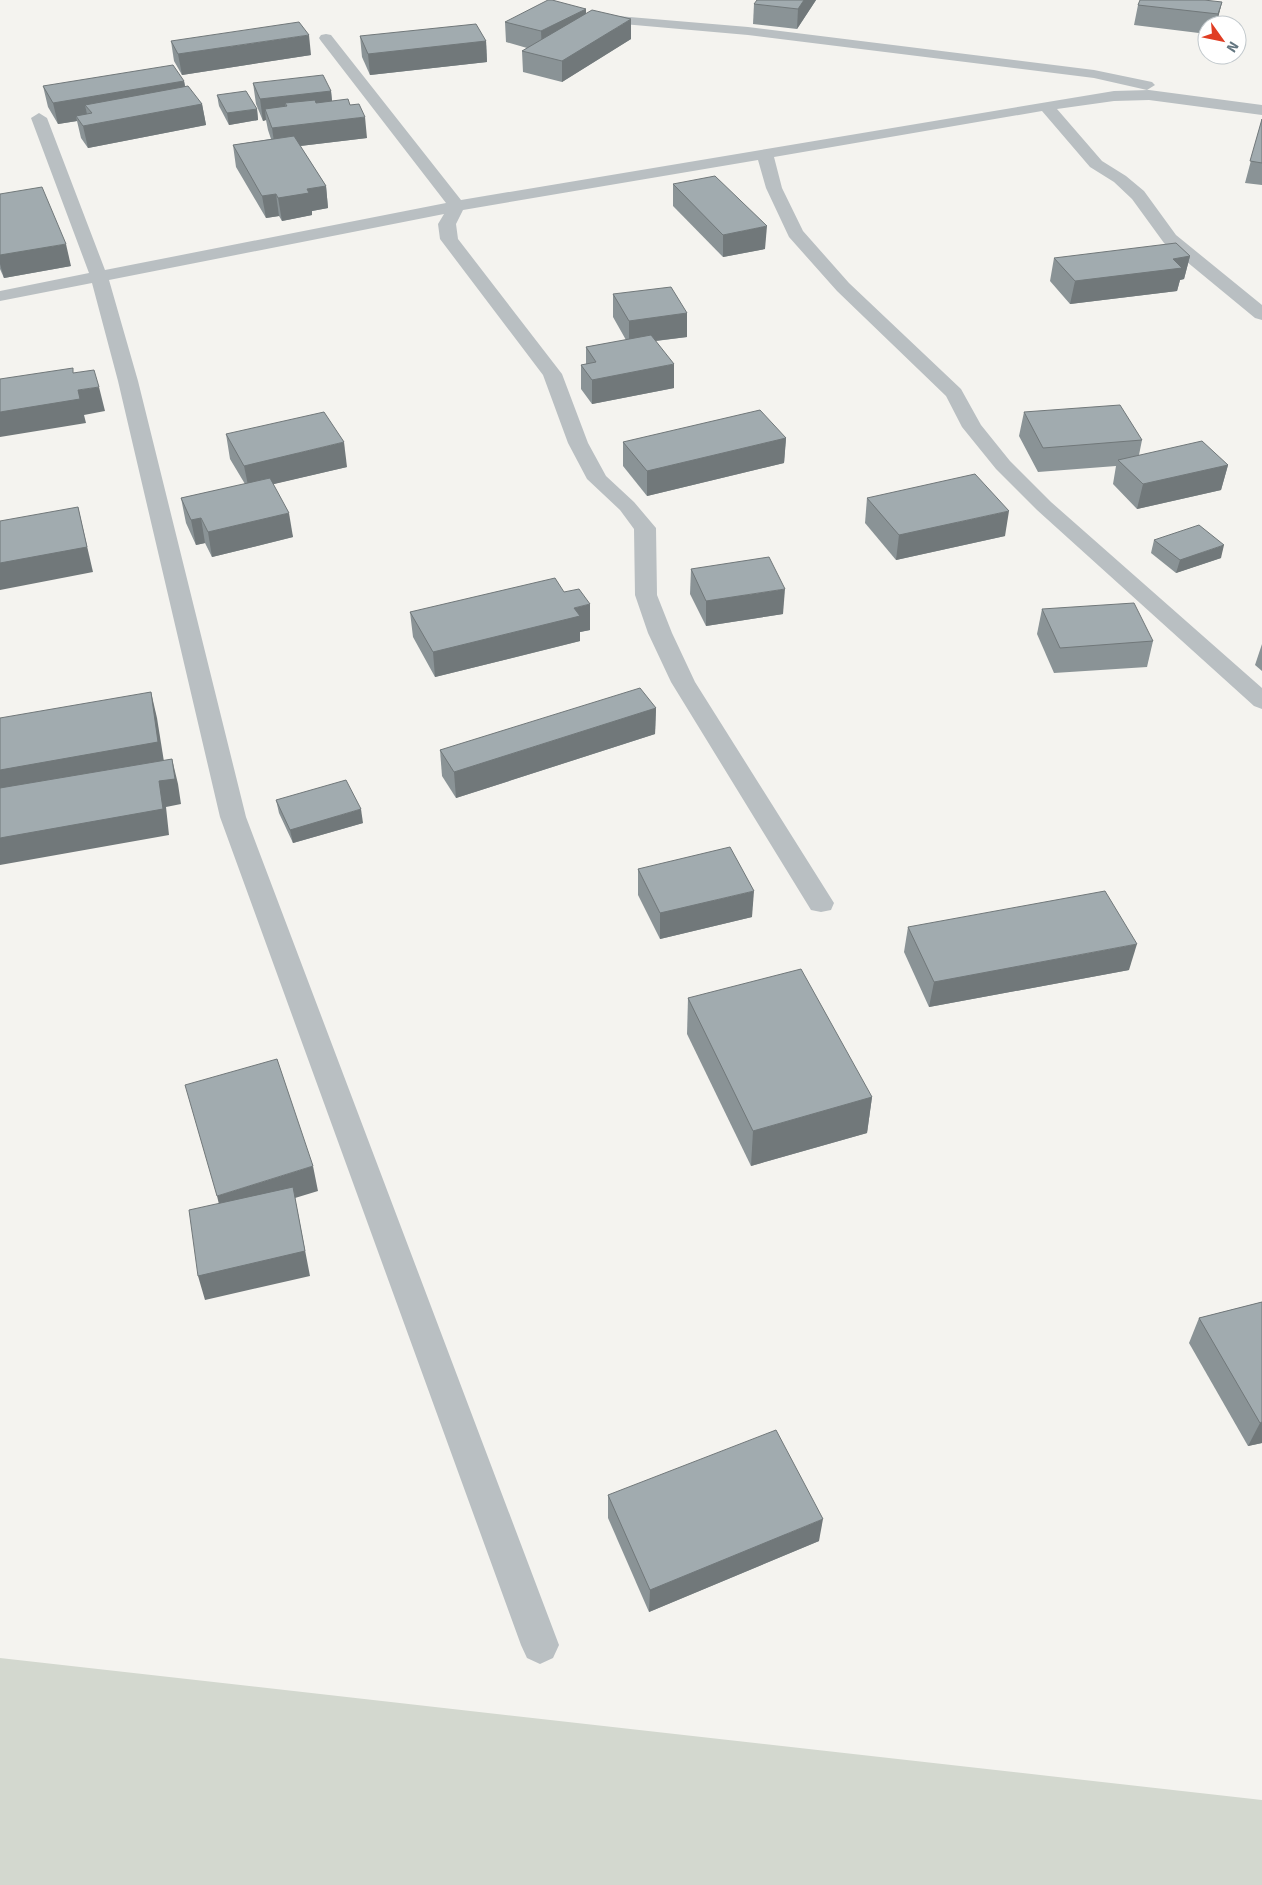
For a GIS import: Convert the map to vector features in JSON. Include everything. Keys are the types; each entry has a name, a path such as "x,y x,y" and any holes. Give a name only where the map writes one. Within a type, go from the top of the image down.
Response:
{"street":[{"path":"583,16 748,31 1094,74 1244,107"},
{"path":"326,38 457,206"},
{"path":"0,296 457,206 1046,106 1114,96 1148,95 1262,110"},
{"path":"1046,106 1096,164 1120,179 1138,195 1170,239 1262,314"},
{"path":"39,118 99,277 128,382 233,817 540,1645"},
{"path":"765,154 774,188 795,233 843,287 954,393 972,427 1003,465 1051,512 1262,700"},
{"path":"457,206 447,224 449,239 552,374 578,443 597,479 627,506 645,528 648,552 646,595 660,633 683,682 821,903"}],"shaded area":[{"path":"0,1658 1262,1800 1262,1885 0,1885"}],"building":[{"path":"548,0 586,9 541,31 505,22"},
{"path":"757,0 804,0 798,9 754,4"},
{"path":"1140,0 1204,0 1222,2 1218,14 1138,5"},
{"path":"592,10 631,19 562,61 522,51"},
{"path":"299,22 309,35 178,54 171,41"},
{"path":"476,24 486,41 368,54 360,36"},
{"path":"173,65 184,81 53,103 43,86"},
{"path":"323,75 331,91 260,99 253,83"},
{"path":"188,86 202,104 83,126 76,116 92,113 85,105"},
{"path":"246,91 257,109 227,113 217,95"},
{"path":"348,99 350,105 359,104 365,117 272,128 265,109 287,106 285,103 315,100 316,103"},
{"path":"1262,119 1262,163 1250,161"},
{"path":"294,136 326,186 307,189 309,193 278,198 276,194 262,196 233,145"},
{"path":"715,176 767,226 723,235 673,184"},
{"path":"42,187 66,244 0,255 0,194"},
{"path":"1176,243 1190,256 1173,259 1182,268 1075,281 1054,258"},
{"path":"671,287 687,313 629,321 613,294"},
{"path":"651,335 674,364 592,380 581,365 596,362 586,347"},
{"path":"73,368 73,373 94,370 99,387 78,390 80,399 0,412 0,379"},
{"path":"1120,405 1142,440 1043,448 1024,412"},
{"path":"760,410 786,438 647,471 623,442"},
{"path":"324,412 344,442 244,466 226,434"},
{"path":"1202,441 1228,465 1143,484 1118,460"},
{"path":"975,474 1009,511 899,535 867,498"},
{"path":"270,478 289,513 208,532 201,518 191,520 181,498"},
{"path":"78,507 87,547 0,563 0,521"},
{"path":"1199,525 1224,545 1180,560 1154,540"},
{"path":"769,557 785,589 706,601 691,569"},
{"path":"555,578 564,592 579,589 590,604 574,608 580,616 433,652 410,612"},
{"path":"1134,603 1153,641 1060,648 1042,609"},
{"path":"640,688 656,708 454,772 440,750"},
{"path":"151,692 158,742 0,770 0,718"},
{"path":"172,759 175,779 159,781 163,809 0,838 0,788"},
{"path":"346,780 361,809 290,830 276,800"},
{"path":"730,847 754,891 660,913 638,869"},
{"path":"1105,891 1137,944 934,982 908,927"},
{"path":"801,969 872,1097 753,1131 688,998"},
{"path":"277,1059 313,1166 217,1196 185,1085"},
{"path":"293,1187 305,1251 198,1276 189,1210"},
{"path":"1262,1302 1262,1422 1260,1423 1199,1318"},
{"path":"776,1430 823,1519 650,1590 608,1495"}]}
